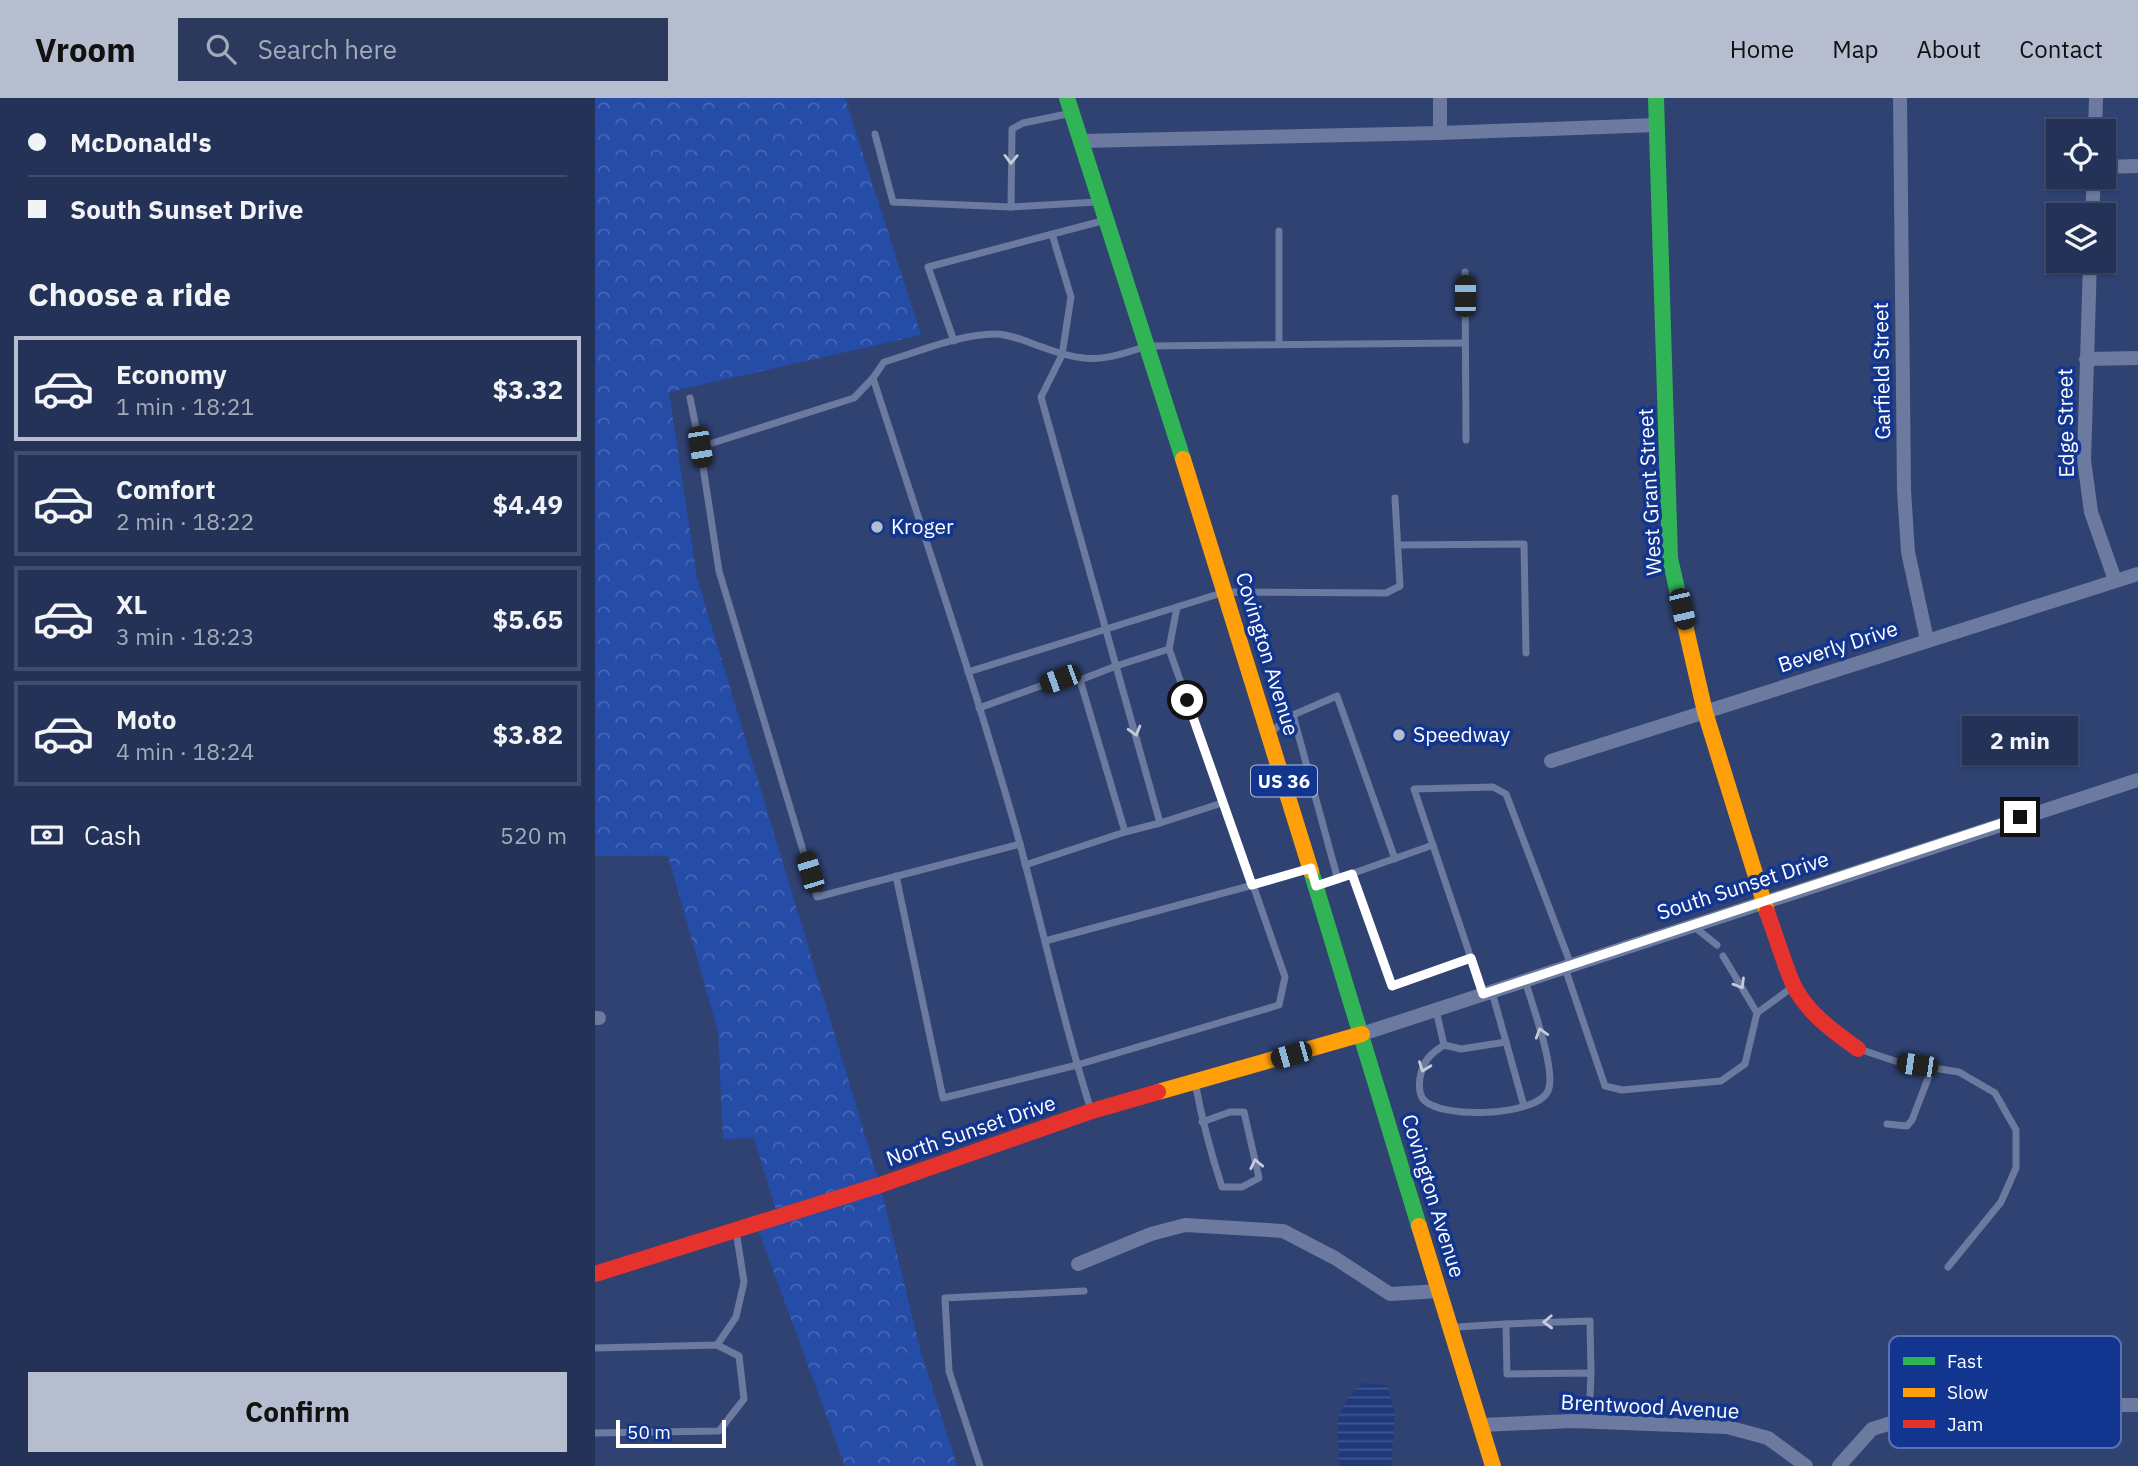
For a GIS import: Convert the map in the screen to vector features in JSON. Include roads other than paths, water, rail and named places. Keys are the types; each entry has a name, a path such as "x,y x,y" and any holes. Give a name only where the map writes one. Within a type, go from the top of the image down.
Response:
{"main road":[{"name":"West Grant Street","path":"1656,98 1670,558 1705,712 1763,901 1794,986 1812,1011 1836,1034 1858,1049"},
{"name":"Covington Avenue","path":"1069,106 1225,592 1493,1466"},
{"name":"North Sunset Drive","path":"595,1274 904,1177 1092,1111 1362,1034"}],"street":[{"path":"1440,98 1440,133"},
{"name":"Garfield Street","path":"1899,98 1904,490 1908,552 1927,640"},
{"path":"2095,119 2096,98"},
{"path":"1081,141 1656,125"},
{"path":"2116,167 2138,166"},
{"name":"Edge Street","path":"2090,273 2084,460 2091,512 2115,580"},
{"path":"2086,359 2138,358"},
{"name":"Beverly Drive","path":"1551,761 2138,574"},
{"name":"South Sunset Drive","path":"1362,1034 2138,780"},
{"path":"1078,1264 1151,1234 1185,1225 1283,1231 1335,1258 1390,1294 1440,1291"},
{"name":"Brentwood Avenue","path":"1481,1426 1589,1422 1727,1427 1767,1437 1806,1466"},
{"path":"1839,1466 1872,1429 1889,1424"}],"lane":[{"path":"1011,207 1011,129 1069,106"},
{"path":"875,134 893,202 1011,207 1101,202"},
{"path":"954,341 928,267 1106,220"},
{"path":"1279,231 1279,344"},
{"path":"1052,234 1071,297 1062,355 1041,397 1160,823"},
{"path":"1465,272 1466,440"},
{"path":"700,447 854,398 884,362 974,336 997,334 1017,338 1062,355 1087,359 1110,358 1147,346 1465,343"},
{"path":"873,378 968,672 1020,844 1077,1065 1092,1111"},
{"path":"689,398 700,447 719,572 817,897 1020,844"},
{"path":"968,672 1225,592 1386,593 1400,586 1395,498"},
{"path":"1399,545 1524,544 1526,653"},
{"path":"896,877 943,1098 1077,1065 1279,1005 1285,977 1169,649 1177,607"},
{"path":"979,708 1060,679 1080,680 1169,649"},
{"path":"1080,680 1125,832"},
{"path":"1269,734 1293,715 1336,696 1395,859"},
{"path":"1293,715 1338,880"},
{"path":"1524,1106 1506,1042 1471,958 1414,789 1493,787 1506,794 1568,966 1605,1086 1622,1090 1721,1081 1745,1064 1757,1013 1794,986"},
{"path":"1025,865 1222,803"},
{"path":"1316,886 1433,845"},
{"path":"1045,941 1311,868"},
{"path":"1352,874 1392,986 1471,958"},
{"path":"1691,925 1717,945"},
{"path":"1723,956 1757,1013"},
{"path":"1506,1042 1461,1049 1444,1045 1429,1055 1423,1064 1420,1095 1425,1102 1461,1113 1535,1105 1548,1092 1550,1078 1544,1045 1525,980"},
{"path":"1436,1010 1444,1045"},
{"path":"1858,1049 1901,1063 1959,1072 1995,1093 2016,1130 2016,1168 2001,1202 1948,1267"},
{"path":"1887,1124 1907,1126 1912,1120 1932,1068"},
{"path":"1195,1082 1202,1122 1222,1187 1242,1187 1259,1178 1244,1112 1230,1112 1202,1122"},
{"path":"717,1345 736,1317 744,1282 736,1230"},
{"path":"980,1466 949,1371 945,1298 1084,1292"},
{"path":"1452,1328 1590,1321 1589,1422"},
{"path":"1506,1324 1507,1374 1591,1373"},
{"path":"595,1348 717,1345 739,1356 744,1399 719,1431 595,1433"}],"place":[{"name":"Kroger","path":"877,527"},
{"name":"Speedway","path":"1399,735"}]}
